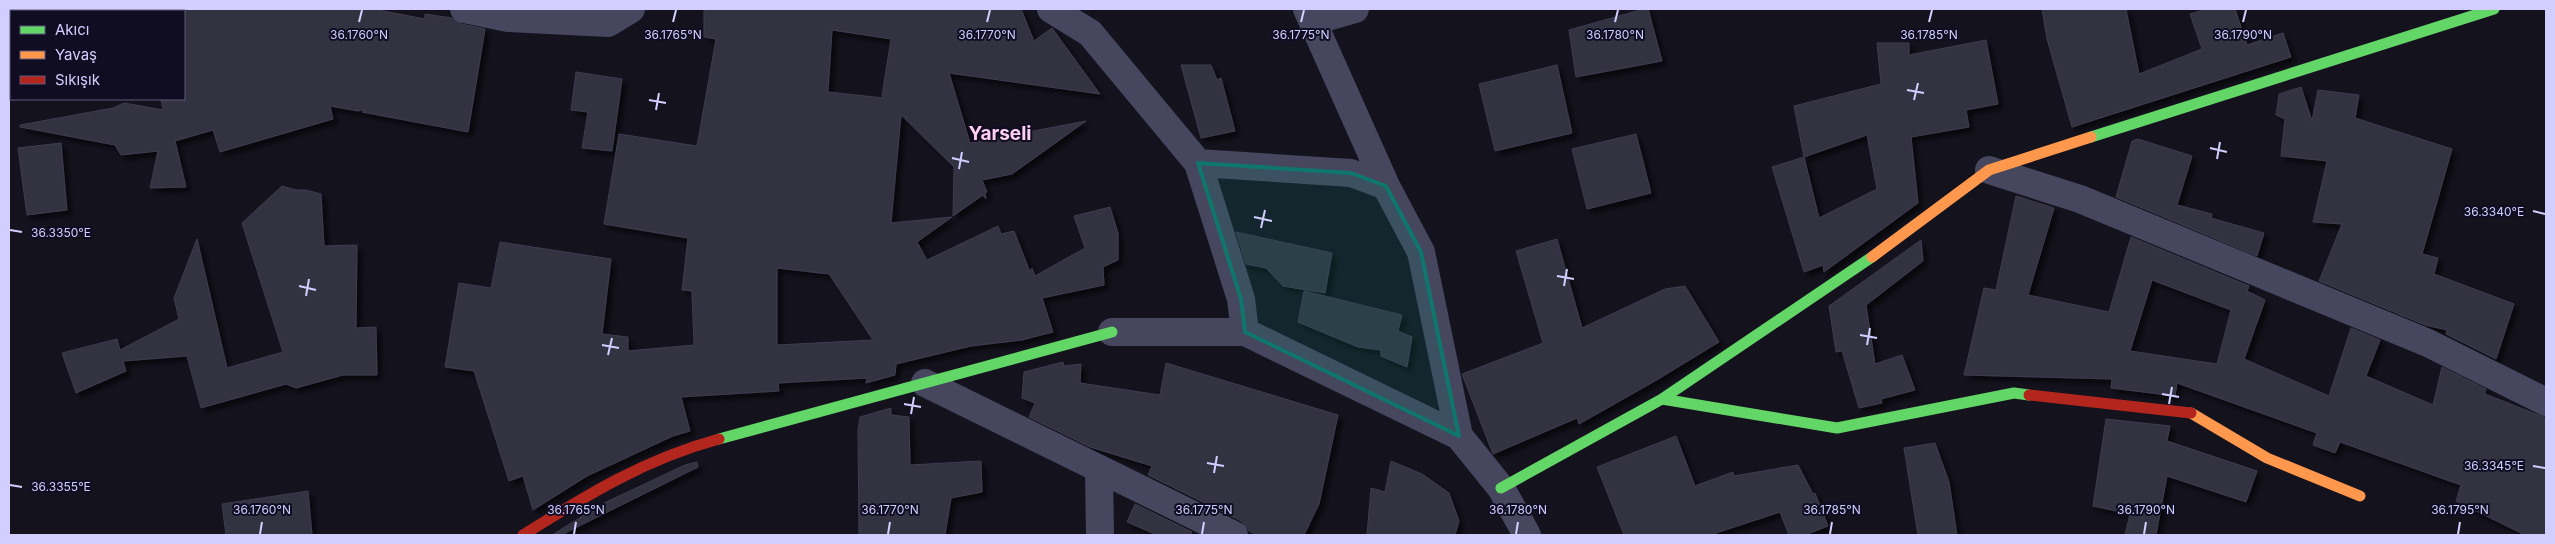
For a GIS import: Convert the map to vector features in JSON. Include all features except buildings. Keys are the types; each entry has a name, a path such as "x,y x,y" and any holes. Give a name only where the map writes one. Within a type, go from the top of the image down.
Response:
{"street":[{"path":"464,9 508,18 608,22 631,9"},
{"path":"1051,9 1090,33 1198,163 1241,299 1246,332"},
{"path":"1355,9 1312,13 1386,186 1421,252 1459,436"},
{"path":"1501,488 1662,399 1842,278 1989,170 2456,14 2494,9"},
{"path":"1198,163 1351,173 1386,186"},
{"path":"1989,170 2080,200 2419,339 2546,402"},
{"path":"523,535 594,490 680,450 1112,332 1246,332 1459,436 1501,488 1527,535"},
{"path":"924,383 1234,535"},
{"path":"1662,399 1837,428 2014,393 2190,413 2267,458 2360,496"},
{"path":"1099,470 1100,535"}],"highlighted area":[{"path":"1198,163 1351,173 1386,186 1421,252 1459,436 1245,332 1241,299"}],"traffic: fast":[{"path":"2091,137 2494,9"},
{"path":"1501,488 1662,399 1872,257"},
{"path":"719,439 1112,332"},
{"path":"1662,399 1837,428 2014,393 2029,395"}],"traffic: slow":[{"path":"1872,257 1989,170 2091,137"},
{"path":"2191,413 2267,458 2360,496"}],"traffic: jam":[{"path":"2029,395 2191,413"},
{"path":"523,535 617,479 666,457 719,439"}],"district":[{"name":"Yarseli","path":"1000,133"}]}
